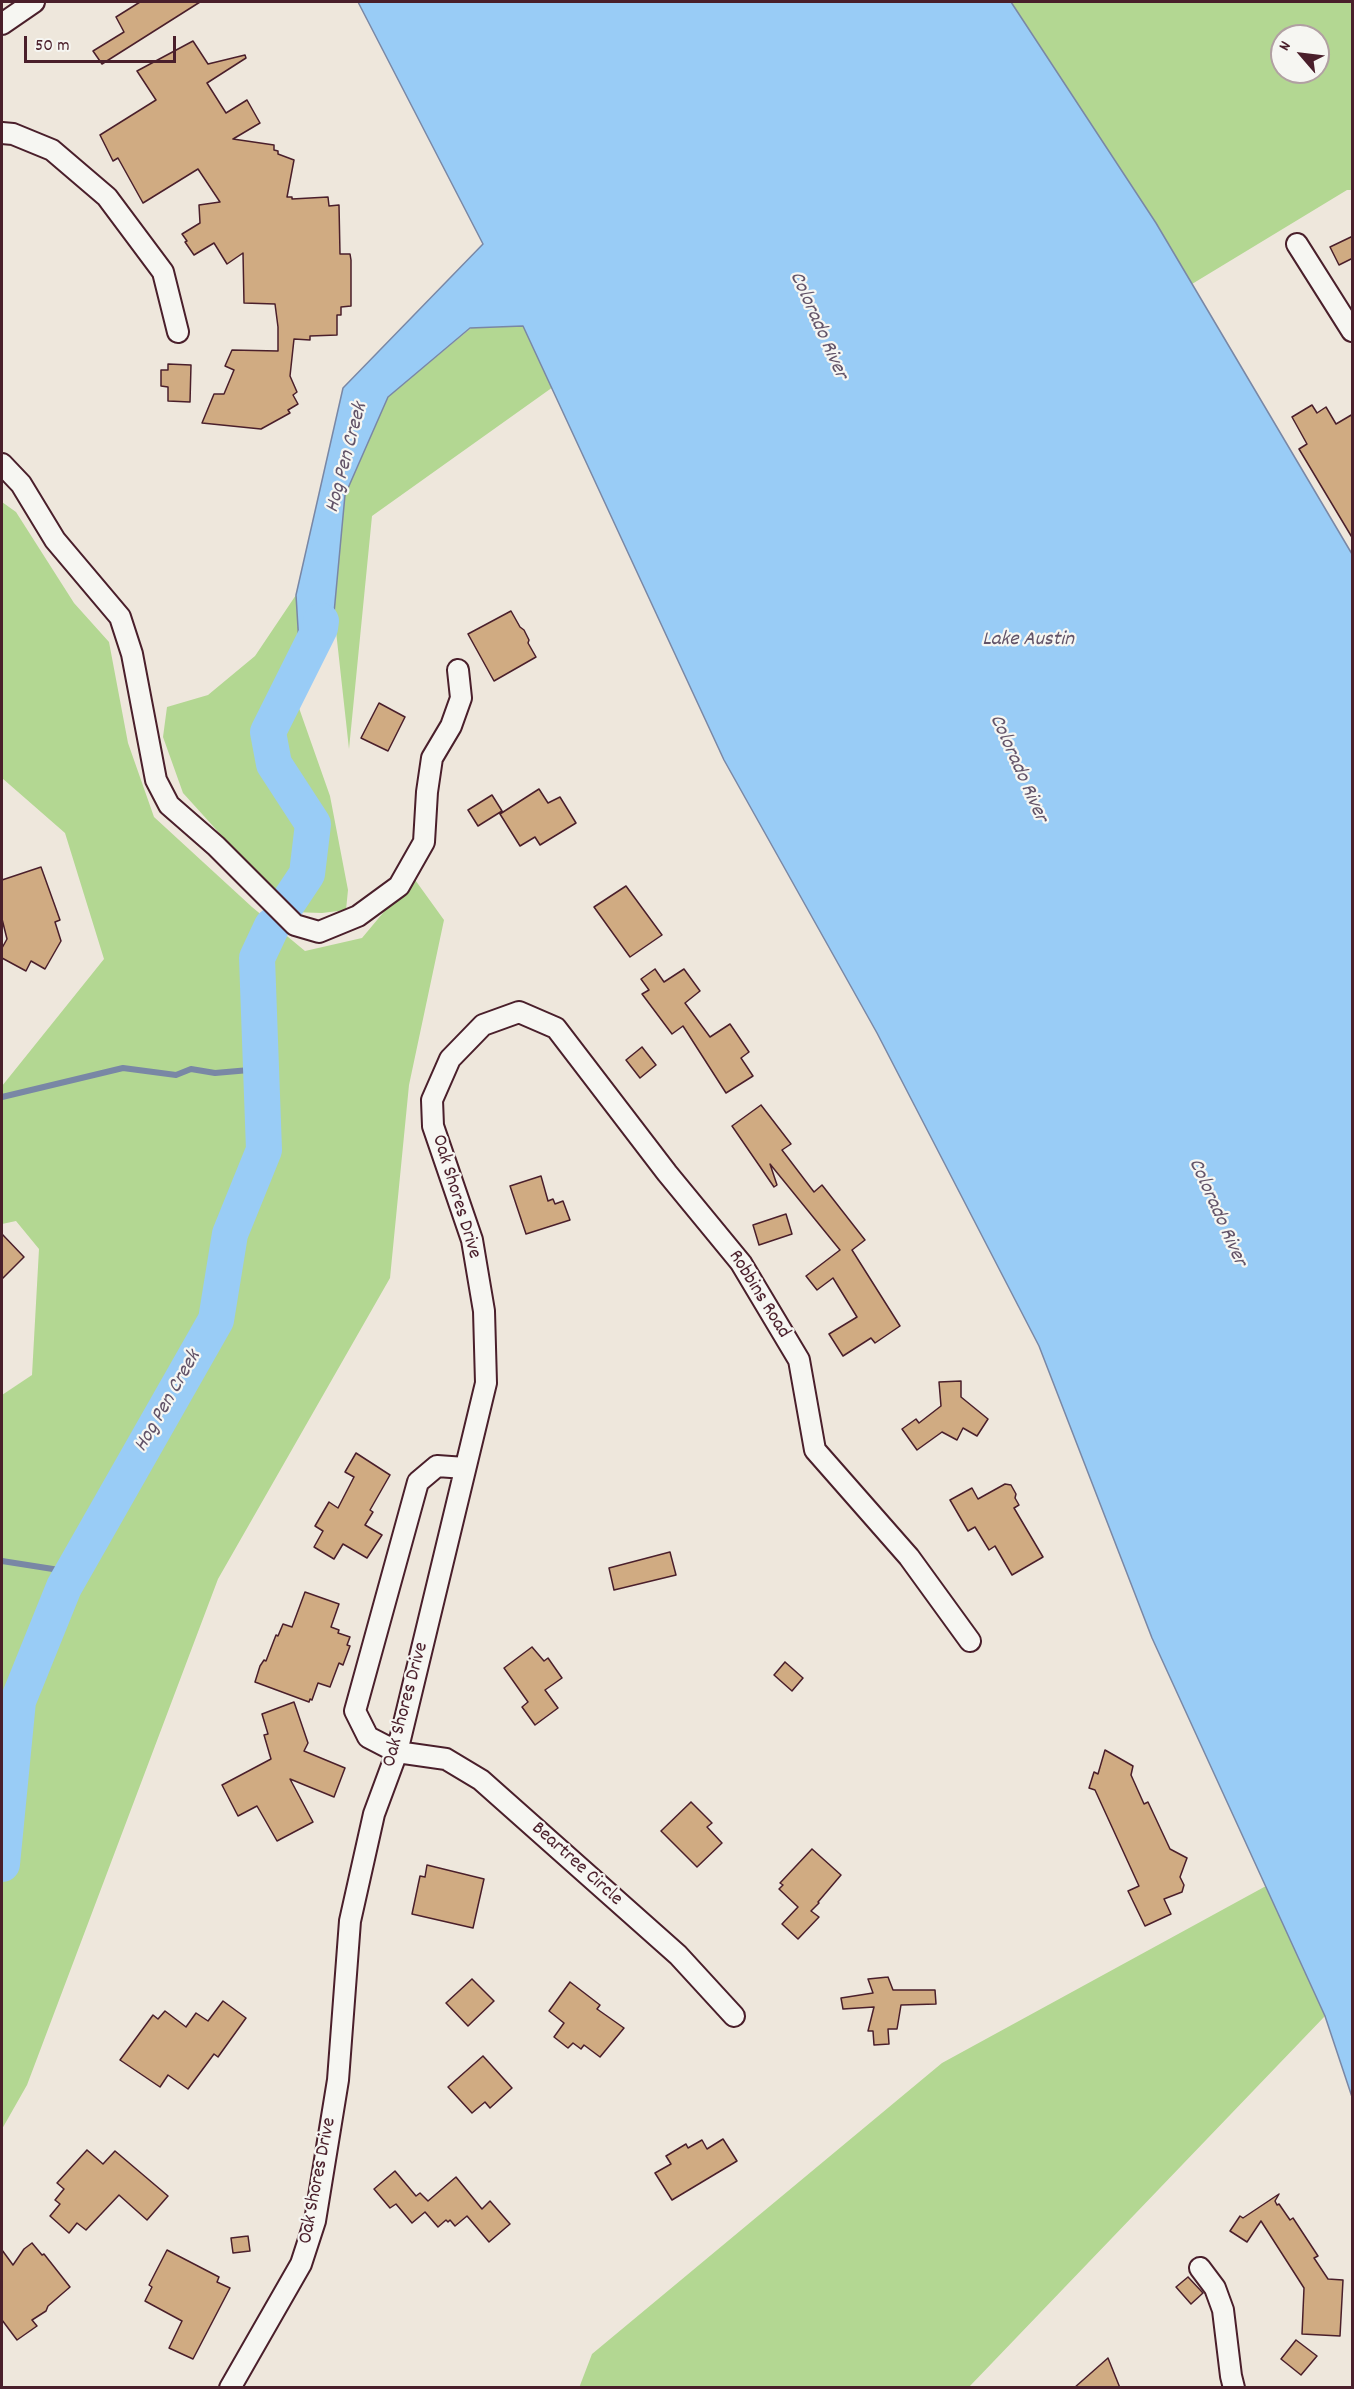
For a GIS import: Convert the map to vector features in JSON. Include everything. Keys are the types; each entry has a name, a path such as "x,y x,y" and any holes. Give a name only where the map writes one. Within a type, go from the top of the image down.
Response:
{"street":[{"path":"2,24 34,2"},
{"path":"2,134 13,134 51,150 107,197 163,272 178,332"},
{"path":"1297,244 1353,331"},
{"path":"2,464 21,484 55,540 120,617 132,654 156,780 169,805 216,846 295,925 319,932 358,916 399,886 424,842 432,758 451,726 460,698 458,670"},
{"name":"Robbins Road","path":"483,1025 519,1012 556,1028 667,1173 741,1263 799,1360 815,1450 909,1557 970,1641"},
{"name":"Oak Shores Drive","path":"230,2388 301,2264 315,2221 338,2080 350,1921 374,1814 397,1752 486,1383 484,1311 472,1240 433,1126 432,1100 450,1059 483,1025"},
{"name":"Beartree Circle","path":"465,1468 437,1467 418,1482 355,1711 368,1737 397,1752 446,1759 481,1780 678,1955 734,2016"},
{"path":"1200,2268 1215,2288 1223,2310 1234,2388"}],"green space":[{"path":"1011,2 1352,2 1352,190 1347,190 1192,284 1156,223"},
{"path":"523,325 553,387 372,516 349,749 334,613 345,495 388,397 471,328"},
{"path":"2,502 16,512 74,603 109,642 128,743 154,817 252,907 305,951 362,938 413,877 444,920 409,1085 390,1278 218,1579 27,2085 2,2129 2,1395 32,1375 39,1249 16,1221 2,1224 2,1086 104,959 65,833 2,778"},
{"path":"296,595 301,677 299,708 330,796 348,890 346,910 322,913 291,912 183,793 163,737 167,707 208,695 255,656"},
{"path":"1266,1886 1325,2016 969,2387 579,2388 592,2354 942,2063"}],"water":[{"name":"Lake Austin","path":"358,2 1011,2 1156,223 1352,554 1352,2097 1325,2016 1152,1638 1039,1346 877,1033 724,760 523,326 470,328 388,397 345,495 334,613 301,677 296,595 343,388 483,244"}],"building":[{"path":"140,2 200,2 102,64 93,51 124,32 116,17"},
{"path":"193,41 208,64 245,55 246,58 207,83 226,113 247,100 260,123 233,139 274,145 274,150 278,151 278,154 294,160 287,197 292,197 292,199 328,197 329,206 339,205 340,254 350,254 351,306 341,307 341,315 337,315 337,335 310,336 310,340 294,339 290,376 297,392 293,395 298,404 288,410 290,413 261,429 202,423 214,394 224,394 234,370 225,366 232,350 278,351 275,304 244,303 243,253 227,264 214,243 194,255 185,242 187,241 182,234 200,223 199,205 220,202 198,169 143,203 118,158 113,161 100,135 156,100 137,71"},
{"path":"1353,236 1353,258 1339,265 1330,247"},
{"path":"168,364 191,365 190,402 168,401 168,387 161,386 161,370 168,370"},
{"path":"1312,405 1317,413 1326,407 1336,424 1353,414 1353,539 1299,449 1307,444 1292,417"},
{"path":"511,611 524,630 536,657 494,681 468,634"},
{"path":"379,703 405,717 388,751 361,738"},
{"path":"539,789 548,803 560,797 576,823 540,845 535,837 520,846 500,814"},
{"path":"492,795 502,811 478,826 468,810"},
{"path":"41,867 60,920 55,922 61,941 45,969 31,961 26,971 2,958 2,948 7,939 2,919 2,880"},
{"path":"626,886 662,935 630,957 594,907"},
{"path":"655,969 664,982 684,969 700,991 685,1003 710,1037 730,1024 749,1052 741,1058 753,1076 726,1093 683,1026 672,1034 642,994 649,990 641,979"},
{"path":"642,1047 656,1065 640,1078 626,1060"},
{"path":"761,1105 791,1144 782,1150 814,1192 822,1185 865,1240 852,1250 900,1326 875,1343 871,1338 843,1356 829,1334 857,1317 833,1278 817,1290 806,1276 840,1250 770,1164 777,1185 774,1187 732,1126"},
{"path":"541,1176 548,1201 553,1199 555,1204 563,1201 570,1220 526,1234 510,1186"},
{"path":"786,1214 792,1234 759,1245 753,1225"},
{"path":"2,1234 24,1257 2,1279"},
{"path":"961,1381 961,1397 988,1419 977,1436 963,1428 957,1440 942,1432 917,1450 902,1429 916,1419 919,1423 941,1406 939,1382"},
{"path":"356,1453 390,1475 370,1510 373,1512 365,1525 382,1535 367,1558 343,1544 334,1559 314,1547 323,1531 315,1526 329,1502 338,1508 354,1477 345,1472"},
{"path":"1005,1484 1011,1485 1016,1494 1015,1498 1019,1505 1014,1508 1043,1557 1012,1575 995,1546 989,1550 975,1527 968,1531 950,1500 972,1488 978,1499"},
{"path":"670,1552 676,1575 614,1590 609,1568"},
{"path":"305,1592 339,1604 331,1627 339,1630 338,1633 350,1637 347,1645 350,1646 343,1665 339,1663 330,1687 318,1683 312,1700 310,1699 309,1702 255,1682 260,1666 264,1660 266,1661 283,1624 292,1627"},
{"path":"532,1647 544,1661 548,1658 562,1678 545,1690 558,1708 535,1725 522,1707 528,1702 504,1668"},
{"path":"785,1662 803,1678 792,1691 774,1675"},
{"path":"294,1702 308,1743 304,1751 345,1768 334,1797 290,1779 313,1822 277,1841 257,1806 238,1816 222,1785 271,1759 264,1735 268,1734 262,1714"},
{"path":"1105,1750 1133,1766 1131,1775 1144,1804 1148,1802 1170,1849 1187,1858 1180,1877 1184,1885 1182,1892 1164,1899 1171,1914 1145,1926 1128,1891 1139,1886 1095,1790 1089,1788 1094,1772 1098,1774"},
{"path":"691,1802 712,1823 707,1827 722,1843 697,1867 661,1831"},
{"path":"812,1849 841,1875 811,1911 819,1917 798,1939 782,1924 798,1907 779,1889 783,1885 780,1883"},
{"path":"427,1865 484,1879 473,1928 412,1914 420,1876 425,1877"},
{"path":"888,1977 893,1990 935,1990 936,2004 901,2005 897,2029 888,2029 889,2044 874,2045 873,2031 868,2031 874,2007 843,2009 841,1998 873,1993 868,1979"},
{"path":"472,1979 494,2001 468,2026 446,2003"},
{"path":"570,1982 600,2005 597,2009 624,2028 600,2057 584,2045 581,2049 573,2043 568,2048 554,2037 564,2023 549,2011"},
{"path":"223,2001 246,2018 218,2057 214,2054 188,2089 168,2075 160,2087 120,2060 153,2015 158,2019 165,2011 186,2027 196,2013 208,2021"},
{"path":"483,2056 512,2088 490,2108 485,2102 472,2113 448,2087"},
{"path":"723,2139 737,2161 672,2200 655,2173 671,2164 666,2156 686,2144 688,2148 702,2140 707,2149"},
{"path":"87,2150 103,2164 115,2151 168,2196 147,2220 119,2195 86,2230 77,2223 69,2233 50,2216 60,2204 55,2200 64,2189 57,2183"},
{"path":"395,2171 416,2196 420,2193 428,2201 456,2177 482,2209 490,2201 510,2224 489,2242 467,2216 455,2226 450,2220 448,2222 446,2220 438,2227 425,2212 412,2223 396,2204 390,2208 374,2189"},
{"path":"1279,2194 1275,2201 1277,2205 1279,2204 1290,2220 1293,2218 1318,2256 1314,2258 1328,2279 1343,2280 1340,2336 1302,2334 1304,2288 1261,2221 1247,2242 1230,2231 1240,2216 1243,2218"},
{"path":"248,2236 250,2251 233,2253 231,2238"},
{"path":"32,2243 42,2255 44,2254 70,2287 48,2306 46,2311 32,2320 37,2326 17,2340 2,2320 2,2250 13,2265 24,2249"},
{"path":"167,2250 219,2277 217,2282 230,2288 193,2359 169,2348 182,2321 145,2301 152,2287 149,2285"},
{"path":"1188,2277 1203,2293 1191,2304 1176,2287"},
{"path":"1296,2340 1317,2356 1301,2375 1281,2359"},
{"path":"1108,2358 1120,2388 1074,2388"}],"waterway":[{"name":"Hog Pen Creek","path":"287,904 307,874 313,824 274,764 268,732 320,628 321,621"},
{"name":"Hog Pen Creek","path":"2,1864 18,1701 64,1587 216,1320 230,1234 264,1150 257,958 272,926"},
{"path":"2,1097 123,1068 176,1075 191,1069 215,1073 261,1069"},
{"path":"2,1561 72,1572"}],"water label":[{"name":"Colorado River","path":"817,326"},
{"name":"Colorado River","path":"1017,769"},
{"name":"Colorado River","path":"1216,1213"}]}
